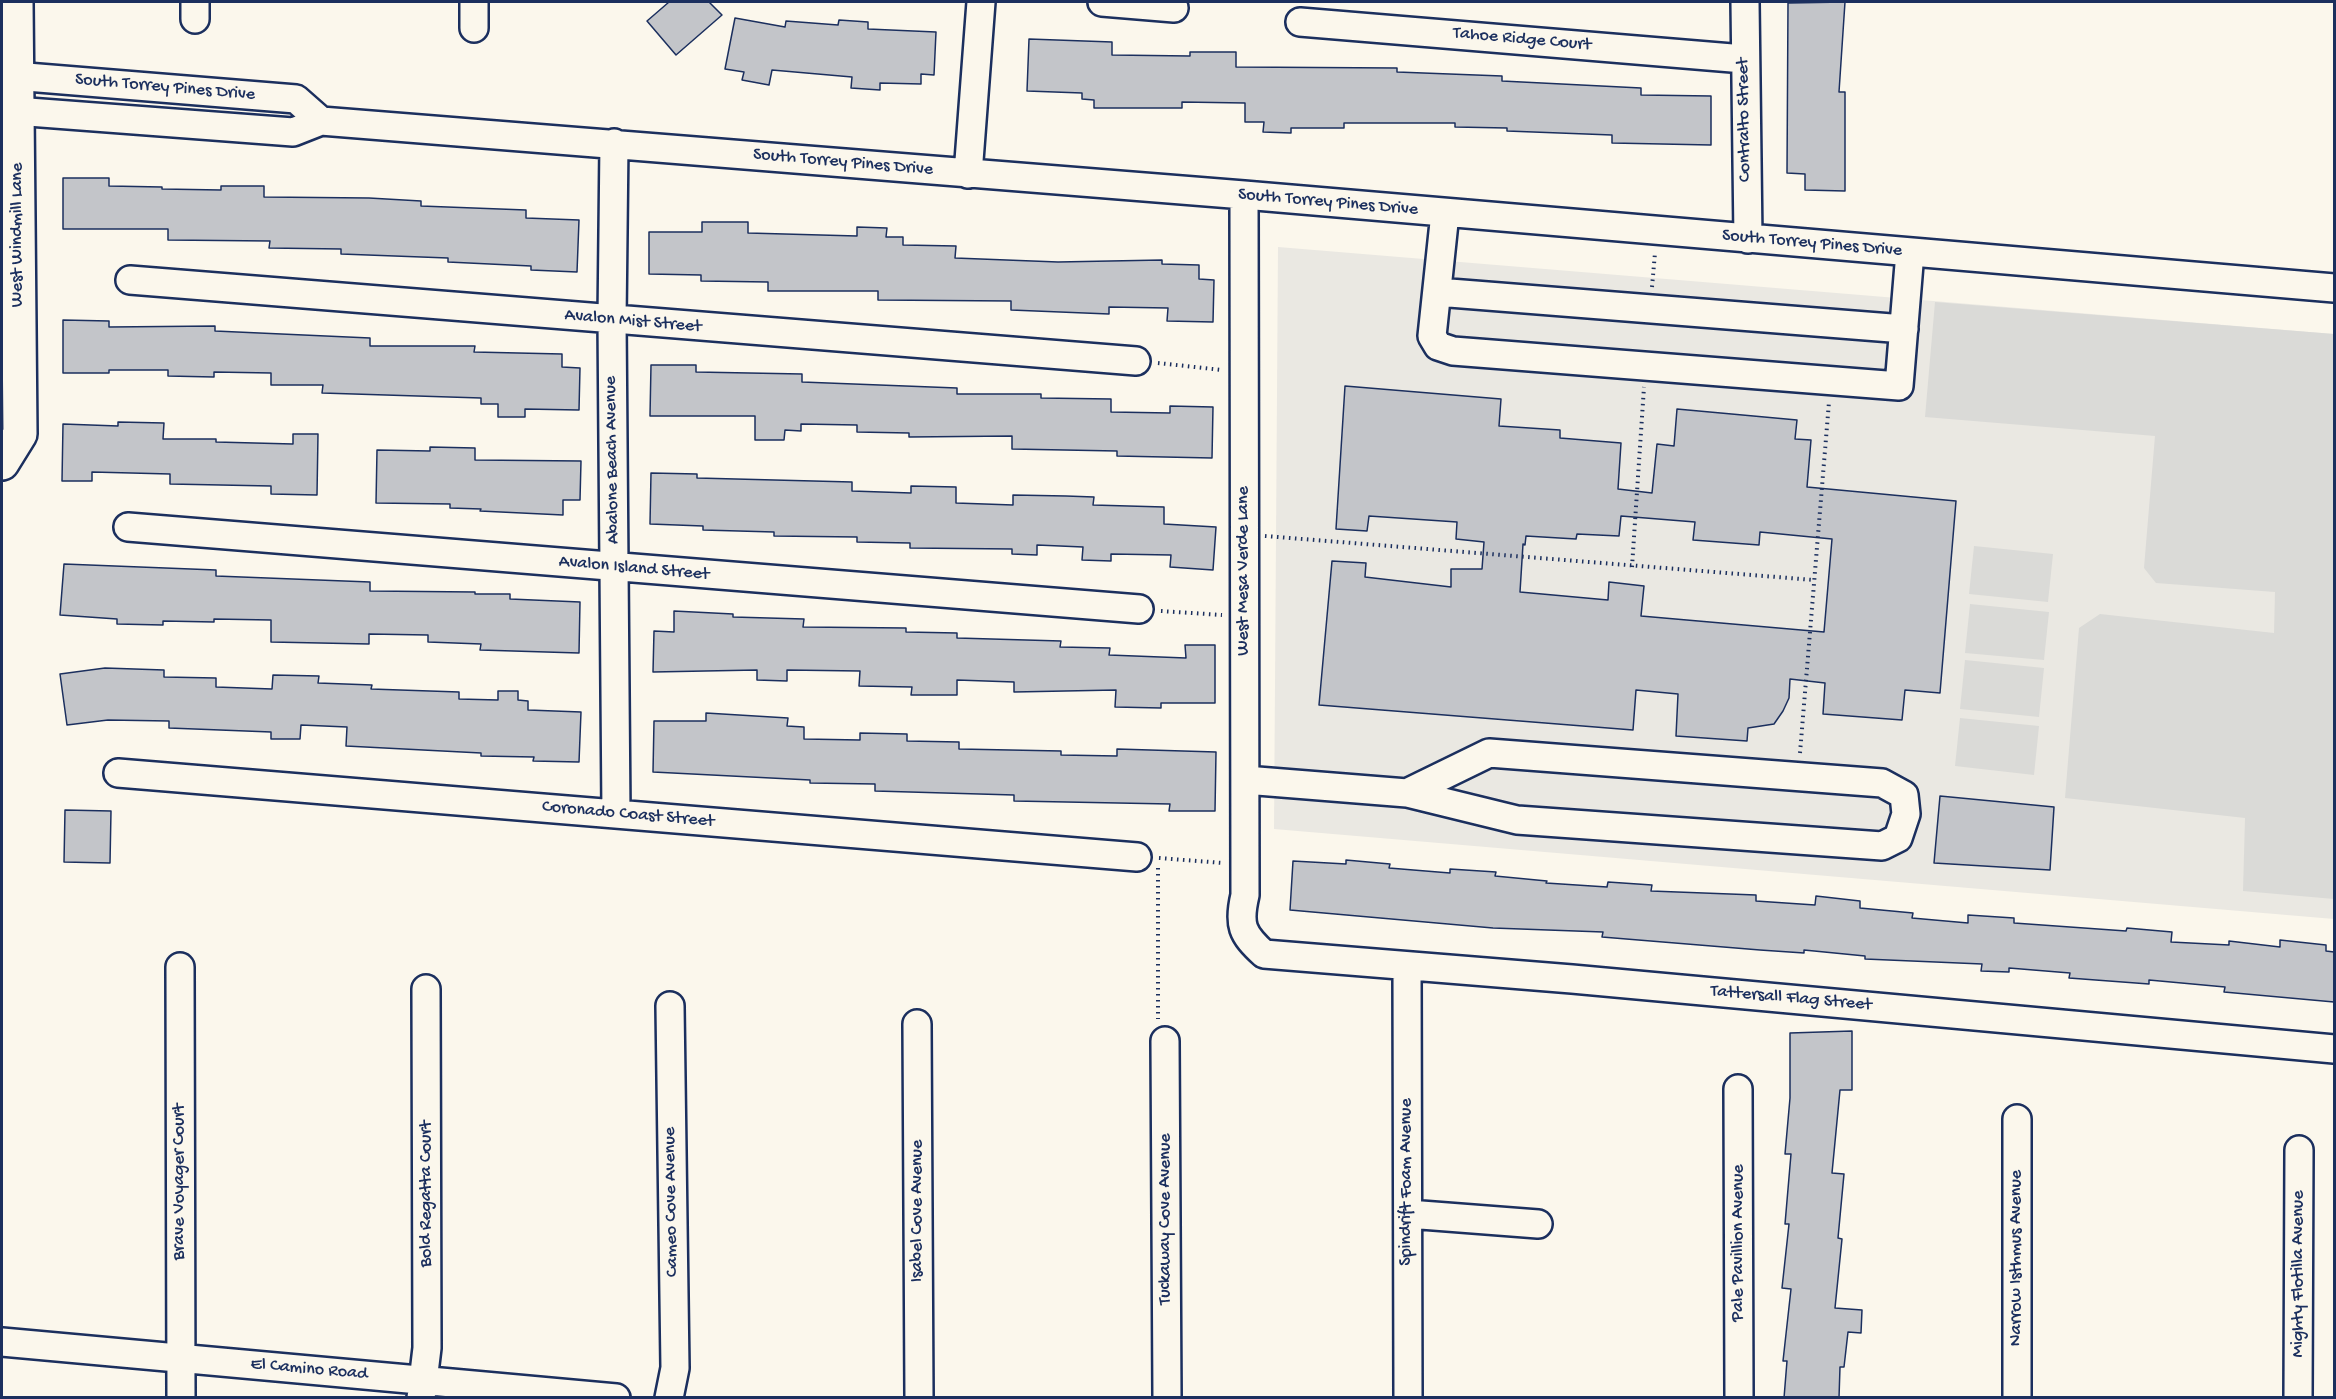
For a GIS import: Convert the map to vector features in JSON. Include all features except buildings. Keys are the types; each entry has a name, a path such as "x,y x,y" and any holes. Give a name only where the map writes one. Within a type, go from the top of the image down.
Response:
{"main road":[{"name":"West Windmill Lane","path":"2,463 20,434 9,76 16,2"}],"street":[{"path":"968,174 981,2"},
{"path":"1102,2 1174,8"},
{"name":"Contralto Street","path":"1745,2 1748,239"},
{"name":"Tahoe Ridge Court","path":"1300,22 1744,59"},
{"name":"South Torrey Pines Drive","path":"9,76 296,99 321,122"},
{"name":"South Torrey Pines Drive","path":"10,110 293,132 321,122 614,143 2334,288"},
{"name":"Abalone Beach Avenue","path":"614,143 612,320 616,814"},
{"name":"West Mesa Verde Lane","path":"1244,195 1245,864 1242,922 1243,932 1251,943"},
{"path":"1445,213 1432,336 1438,346 1453,351 1899,386 1910,252"},
{"name":"Avalon Mist Street","path":"130,280 1136,361"},
{"path":"1437,292 1904,329"},
{"name":"Avalon Island Street","path":"128,527 1139,609"},
{"path":"1245,780 1407,793 1517,820 1882,846 1898,838 1906,813 1904,795 1882,783 1489,753 1407,793"},
{"name":"Coronado Coast Street","path":"118,773 1147,857"},
{"name":"Tattersall Flag Street","path":"1251,943 1264,954 2334,1049"},
{"name":"Spindrift Foam Avenue","path":"1407,966 1408,1398"},
{"name":"Brave Voyager Court","path":"180,967 181,1398"},
{"name":"Bold Regatta Court","path":"421,1389 427,1348 426,989"},
{"name":"Cameo Cove Avenue","path":"669,1398 675,1368 670,1006"},
{"name":"Isabel Cove Avenue","path":"918,1024 919,1398"},
{"name":"Tuckaway Cove Avenue","path":"1165,1041 1167,1398"},
{"name":"Pale Pavillion Avenue","path":"1738,1089 1739,1398"},
{"name":"Narrow Isthmus Avenue","path":"2017,1119 2017,1398"},
{"name":"Mighty Flotilla Avenue","path":"2298,1398 2299,1150"},
{"path":"1408,1214 1538,1224"},
{"name":"El Camino Road","path":"2,1342 181,1358 421,1389 616,1398"}],"path":[{"path":"1650,309 1657,231"},
{"path":"1136,361 1244,372"},
{"path":"1632,567 1646,366"},
{"path":"1798,777 1831,380"},
{"path":"1244,534 1814,580"},
{"path":"1139,609 1244,617"},
{"path":"1165,1041 1158,1023 1147,857 1245,864"}],"shaded area":[{"path":"1278,247 2334,334 2334,919 1274,829"},
{"path":"1935,302 2334,334 2334,899 2243,891 2245,818 2065,798 2079,628 2100,614 2274,633 2275,592 2156,583 2144,568 2155,436 1925,417"},
{"path":"1974,546 2053,554 2048,602 1969,594"},
{"path":"1970,604 2049,612 2044,660 1965,653"},
{"path":"1965,660 2044,668 2039,717 1960,709"},
{"path":"1960,718 2039,726 2034,775 1955,766"}]}
